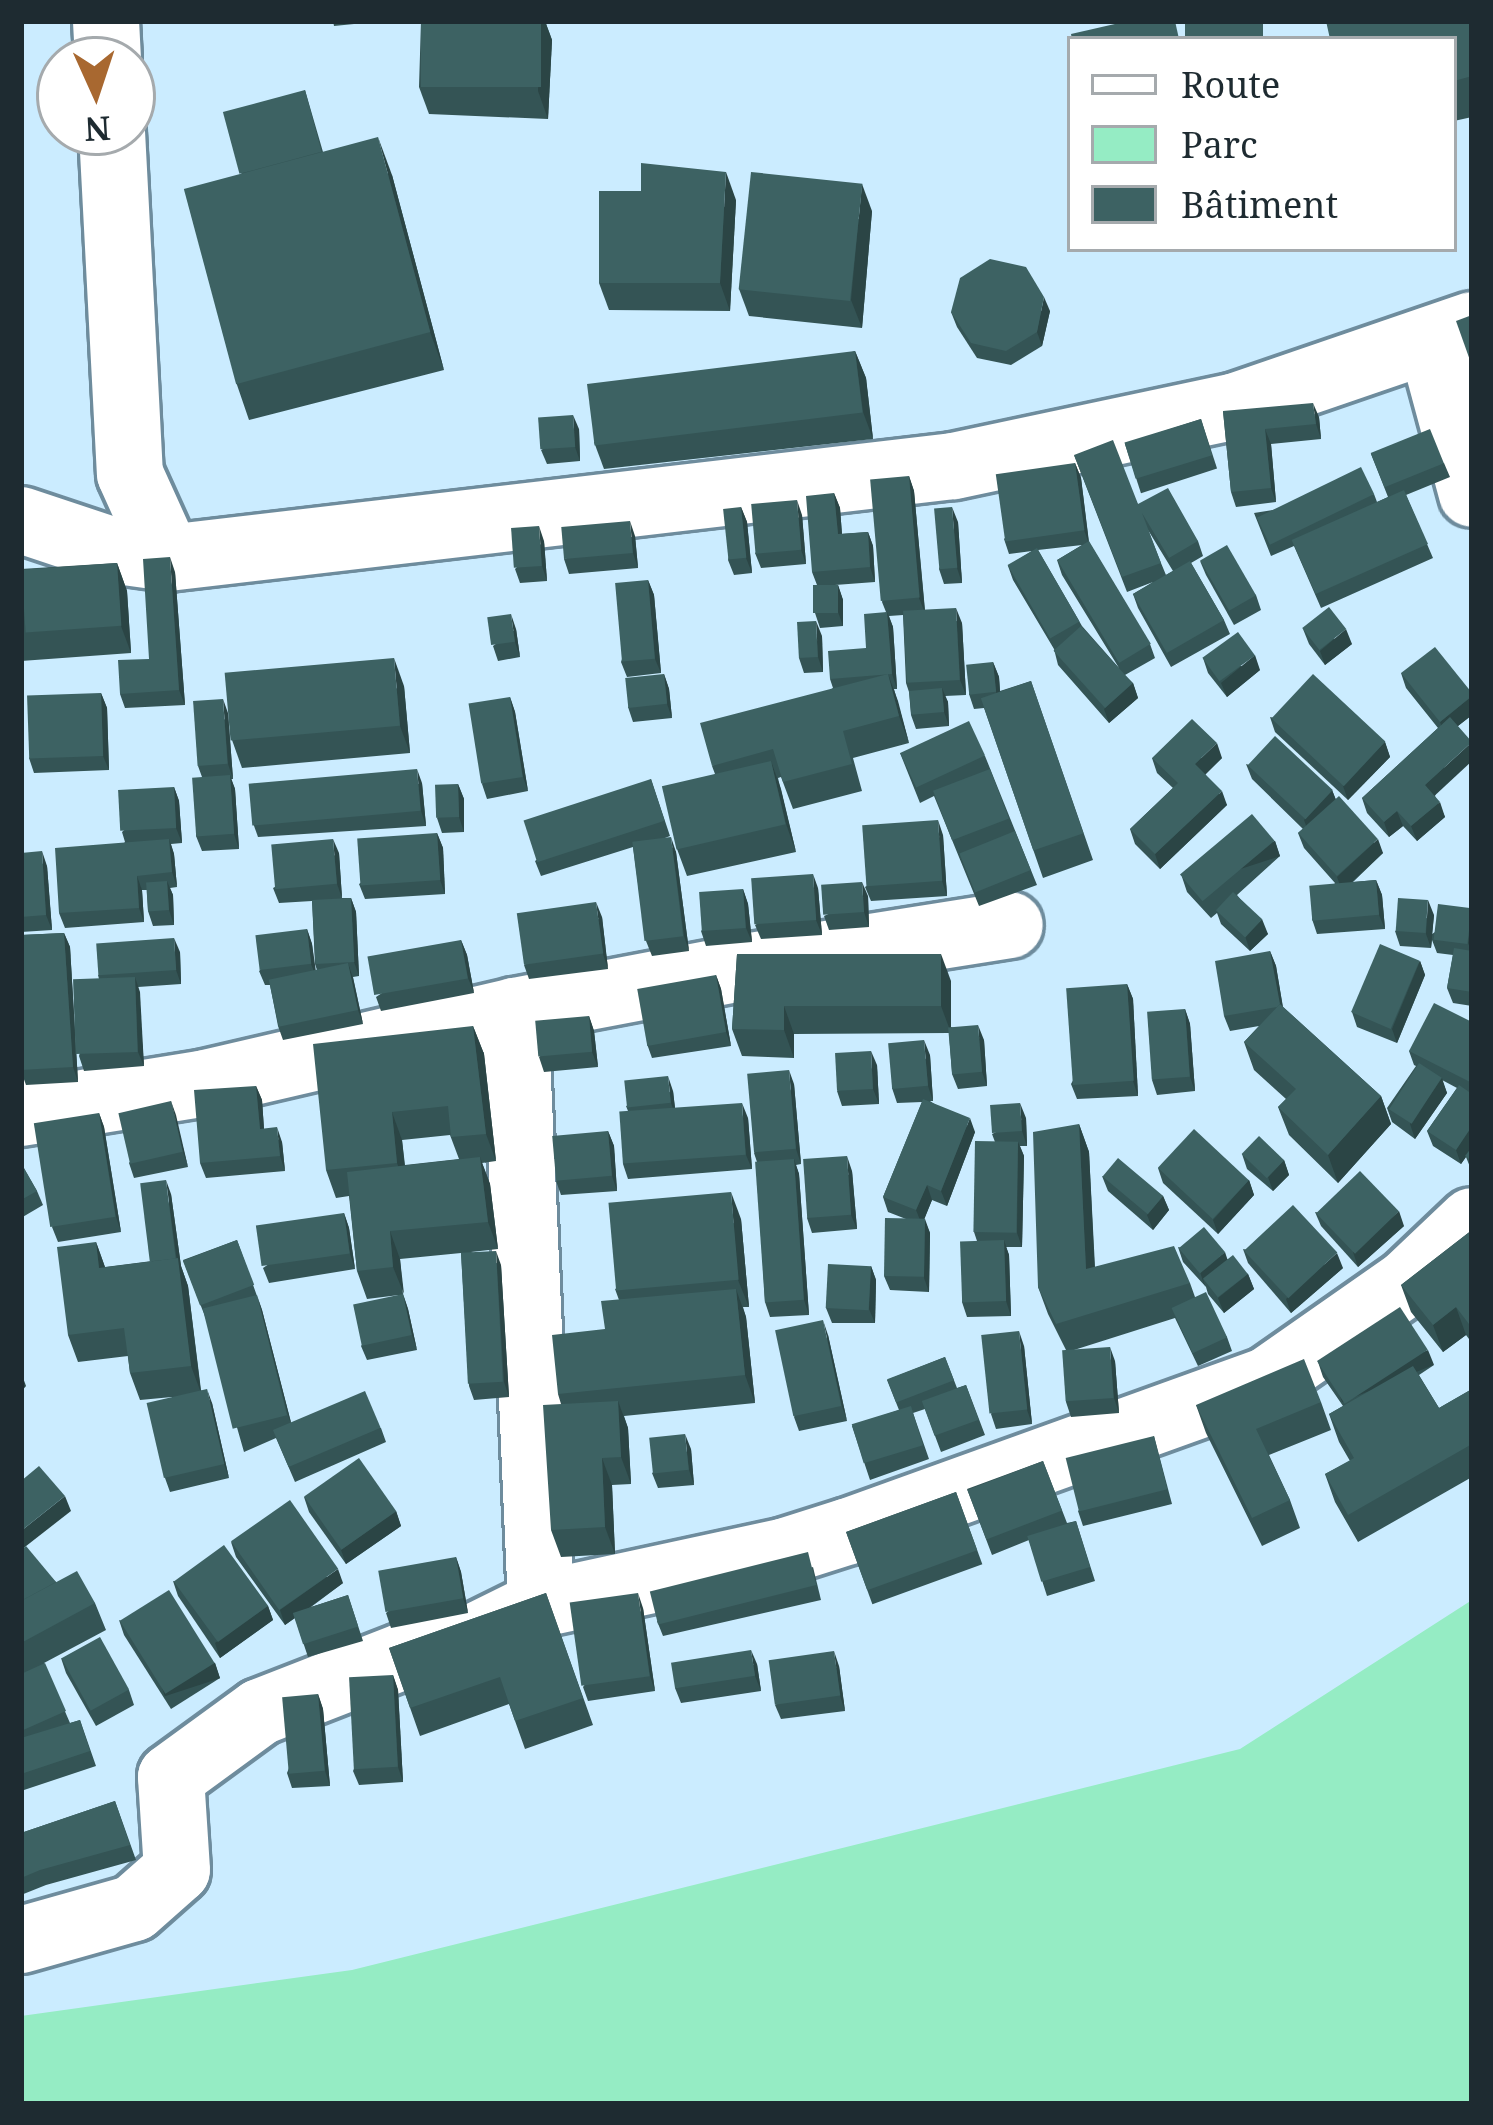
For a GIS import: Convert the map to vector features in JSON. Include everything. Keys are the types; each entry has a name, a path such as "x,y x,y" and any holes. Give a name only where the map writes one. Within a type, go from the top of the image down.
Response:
{"street":[{"path":"113,156 130,474 168,558"},
{"path":"21,520 112,550 168,558 954,466 1236,406 1452,333 1472,494"},
{"path":"21,1113 206,1083 515,1011 1010,925"},
{"path":"515,1011 541,1604"},
{"path":"21,1940 134,1908 177,1870 171,1777 260,1712 404,1656 474,1636 541,1604 786,1551 849,1532 1268,1380 1408,1282 1472,1221"}],"green space":[{"path":"1472,1600 1472,2104 21,2104 21,2016 352,1970 1240,1749"}],"building":[{"path":"421,21 541,21 541,87 421,87"},
{"path":"1128,21 1175,21 1178,36 1071,36"},
{"path":"1185,21 1263,21 1263,36 1185,36"},
{"path":"1326,21 1472,21 1472,76 1457,80 1457,36 1329,36"},
{"path":"305,90 322,152 239,174 223,112"},
{"path":"378,137 430,332 236,384 184,189"},
{"path":"641,163 726,172 720,283 599,283 599,191 641,191"},
{"path":"751,172 862,184 850,301 739,289"},
{"path":"990,259 1026,267 1044,297 1037,332 1006,351 971,343 951,312 960,278"},
{"path":"1472,315 1472,366 1456,321"},
{"path":"855,351 863,413 595,445 587,384"},
{"path":"1313,403 1316,424 1265,429 1271,488 1231,492 1223,411"},
{"path":"573,415 575,447 540,449 538,417"},
{"path":"1201,419 1212,455 1136,479 1124,442"},
{"path":"1430,429 1444,463 1385,487 1371,453"},
{"path":"1113,440 1138,504 1168,488 1198,541 1169,558 1142,513 1161,563 1122,577 1074,455"},
{"path":"1075,463 1084,530 1005,541 996,474"},
{"path":"1361,467 1374,494 1270,545 1257,518"},
{"path":"909,476 920,598 881,601 870,479"},
{"path":"1404,490 1428,544 1316,594 1292,540"},
{"path":"834,493 838,534 868,532 870,567 812,572 806,496"},
{"path":"797,500 801,550 756,554 751,504"},
{"path":"741,507 746,558 728,560 723,509"},
{"path":"952,507 957,568 939,569 934,509"},
{"path":"630,521 633,553 564,559 561,527"},
{"path":"539,526 542,566 514,568 511,528"},
{"path":"1089,541 1151,644 1119,663 1057,560"},
{"path":"1227,545 1256,595 1229,611 1200,560"},
{"path":"1037,548 1080,622 1050,639 1008,565"},
{"path":"170,557 179,690 120,694 118,660 149,659 143,559"},
{"path":"1190,561 1224,620 1167,653 1133,594"},
{"path":"117,563 121,626 26,633 21,570"},
{"path":"648,580 655,659 622,662 615,583"},
{"path":"813,585 838,585 838,613 813,613"},
{"path":"1329,607 1346,629 1319,650 1302,628"},
{"path":"956,608 960,680 907,683 903,611"},
{"path":"887,612 892,674 830,679 828,651 866,648 864,614"},
{"path":"511,614 515,642 491,645 487,617"},
{"path":"816,621 818,657 799,658 797,622"},
{"path":"1081,626 1133,683 1105,708 1054,651"},
{"path":"1238,632 1255,655 1219,681 1202,658"},
{"path":"1435,647 1472,693 1440,722 1401,673"},
{"path":"394,658 400,726 231,741 225,673"},
{"path":"993,662 996,692 969,695 966,665"},
{"path":"664,674 667,704 628,708 625,678"},
{"path":"888,674 899,716 843,731 852,764 783,782 773,749 712,766 700,723"},
{"path":"1313,674 1385,742 1344,786 1271,719"},
{"path":"1031,681 1083,833 1033,850 981,698"},
{"path":"942,688 944,712 911,715 909,691"},
{"path":"101,693 103,756 29,759 27,696"},
{"path":"510,697 523,777 481,784 469,704"},
{"path":"223,699 228,764 198,766 193,701"},
{"path":"1450,717 1472,742 1425,785 1440,802 1411,826 1397,811 1384,822 1362,798"},
{"path":"1192,719 1217,743 1195,764 1222,791 1155,854 1130,829 1178,783 1152,758"},
{"path":"969,721 985,755 916,788 900,753"},
{"path":"1275,736 1333,790 1305,819 1248,765"},
{"path":"771,761 786,824 676,850 662,786"},
{"path":"417,769 421,811 252,826 249,784"},
{"path":"990,769 1009,818 952,840 933,791"},
{"path":"230,775 234,834 196,837 192,778"},
{"path":"651,779 665,821 537,862 524,820"},
{"path":"458,784 459,817 436,818 435,785"},
{"path":"174,787 176,828 120,831 118,790"},
{"path":"1339,796 1378,839 1337,876 1298,833"},
{"path":"1252,814 1274,841 1202,901 1180,874"},
{"path":"938,820 942,881 866,886 862,825"},
{"path":"1015,831 1031,870 975,892 959,853"},
{"path":"437,833 440,880 360,885 357,839"},
{"path":"671,837 683,936 644,941 632,842"},
{"path":"169,839 172,872 137,876 139,908 59,913 55,848"},
{"path":"333,839 337,884 275,889 271,844"},
{"path":"42,851 46,915 21,917 21,853"},
{"path":"813,874 816,920 754,924 751,878"},
{"path":"1376,880 1379,915 1312,921 1309,886"},
{"path":"167,881 169,910 148,911 146,882"},
{"path":"862,882 864,912 823,915 821,885"},
{"path":"743,889 746,928 702,931 699,892"},
{"path":"1233,892 1262,919 1245,938 1216,910"},
{"path":"351,898 354,962 315,964 312,900"},
{"path":"1398,898 1428,900 1426,933 1396,931"},
{"path":"596,902 603,953 524,965 517,913"},
{"path":"1438,904 1472,908 1467,944 1434,940"},
{"path":"307,929 311,964 260,970 255,935"},
{"path":"64,933 73,1067 21,1070 21,935"},
{"path":"174,938 176,970 98,975 96,943"},
{"path":"461,940 468,978 374,995 367,956"},
{"path":"1380,944 1420,961 1391,1029 1351,1012"},
{"path":"1454,948 1472,951 1472,992 1447,988"},
{"path":"1270,951 1280,1004 1224,1016 1215,961"},
{"path":"737,954 941,954 941,1006 784,1006 784,1030 732,1029"},
{"path":"348,963 358,1010 279,1027 269,980"},
{"path":"716,975 726,1032 647,1046 637,989"},
{"path":"135,977 138,1052 76,1054 73,979"},
{"path":"1127,984 1134,1081 1073,1085 1066,988"},
{"path":"1434,1003 1472,1022 1472,1083 1409,1051"},
{"path":"1280,1004 1381,1096 1328,1155 1278,1107 1296,1089 1244,1042"},
{"path":"1185,1009 1190,1077 1152,1079 1147,1012"},
{"path":"589,1016 592,1052 538,1057 535,1021"},
{"path":"978,1025 982,1072 952,1074 948,1028"},
{"path":"473,1026 486,1134 451,1137 448,1106 392,1112 397,1163 326,1170 313,1044"},
{"path":"924,1040 928,1086 892,1089 888,1043"},
{"path":"871,1051 873,1089 837,1091 835,1053"},
{"path":"1419,1063 1442,1078 1412,1124 1389,1109"},
{"path":"789,1070 796,1149 754,1152 747,1074"},
{"path":"668,1076 671,1103 627,1107 624,1081"},
{"path":"1459,1085 1472,1094 1472,1126 1456,1150 1427,1131"},
{"path":"256,1086 260,1129 277,1127 280,1156 200,1163 194,1090"},
{"path":"923,1099 970,1118 941,1191 927,1185 916,1210 883,1197"},
{"path":"171,1101 183,1152 130,1164 118,1113"},
{"path":"742,1103 746,1155 623,1163 619,1112"},
{"path":"1020,1103 1022,1131 992,1133 990,1105"},
{"path":"99,1113 115,1217 50,1227 34,1123"},
{"path":"1079,1124 1086,1269 1174,1246 1190,1283 1056,1324 1038,1287 1033,1132"},
{"path":"1194,1129 1249,1180 1213,1219 1158,1168"},
{"path":"608,1131 612,1176 556,1181 552,1136"},
{"path":"1259,1136 1284,1160 1267,1178 1242,1154"},
{"path":"975,1141 1018,1142 1016,1233 973,1232"},
{"path":"847,1156 851,1215 807,1218 803,1159"},
{"path":"480,1157 488,1222 390,1231 393,1267 357,1271 347,1172"},
{"path":"1118,1158 1163,1196 1148,1214 1103,1176"},
{"path":"794,1159 804,1300 765,1302 755,1162"},
{"path":"21,1163 37,1191 21,1200"},
{"path":"1360,1171 1399,1211 1355,1254 1316,1213"},
{"path":"166,1180 176,1258 150,1262 140,1183"},
{"path":"731,1192 739,1280 616,1290 608,1203"},
{"path":"1293,1205 1337,1253 1288,1298 1244,1251"},
{"path":"344,1213 350,1254 262,1266 256,1225"},
{"path":"885,1218 925,1219 924,1277 884,1276"},
{"path":"1204,1227 1225,1252 1200,1273 1179,1248"},
{"path":"1472,1230 1472,1328 1456,1307 1433,1325 1401,1285"},
{"path":"237,1240 254,1285 200,1306 183,1261"},
{"path":"1004,1240 1006,1301 962,1302 960,1242"},
{"path":"96,1242 99,1268 178,1258 191,1366 130,1373 124,1328 68,1335 57,1247"},
{"path":"496,1251 503,1382 468,1384 461,1253"},
{"path":"1233,1255 1248,1274 1218,1297 1203,1278"},
{"path":"828,1264 871,1266 869,1310 826,1308"},
{"path":"736,1289 745,1375 558,1394 552,1335 605,1329 601,1301"},
{"path":"1206,1292 1227,1337 1193,1353 1172,1308"},
{"path":"403,1294 412,1335 362,1346 353,1305"},
{"path":"257,1295 287,1415 233,1429 203,1309"},
{"path":"1400,1307 1428,1350 1345,1404 1317,1361"},
{"path":"823,1320 841,1406 793,1416 775,1330"},
{"path":"1019,1331 1027,1410 989,1414 981,1335"},
{"path":"1110,1347 1114,1398 1066,1401 1062,1350"},
{"path":"945,1357 954,1380 896,1403 887,1379"},
{"path":"1304,1359 1321,1402 1256,1429 1290,1500 1252,1518 1196,1405"},
{"path":"1413,1366 1439,1408 1472,1389 1472,1444 1348,1515 1325,1474 1354,1458 1329,1414"},
{"path":"966,1385 979,1420 934,1436 922,1401"},
{"path":"207,1389 224,1464 164,1478 147,1403"},
{"path":"365,1391 381,1428 289,1467 273,1430"},
{"path":"618,1401 621,1457 602,1458 605,1527 551,1530 543,1405"},
{"path":"911,1406 923,1445 864,1463 852,1424"},
{"path":"685,1434 689,1470 653,1474 649,1438"},
{"path":"1154,1436 1167,1489 1079,1511 1066,1458"},
{"path":"359,1458 396,1511 341,1550 304,1496"},
{"path":"1043,1461 1062,1510 986,1540 967,1490"},
{"path":"39,1466 65,1496 21,1531 21,1481"},
{"path":"956,1492 977,1550 867,1590 846,1532"},
{"path":"290,1500 338,1569 279,1610 231,1541"},
{"path":"1076,1521 1090,1567 1041,1582 1027,1536"},
{"path":"224,1545 268,1606 218,1642 174,1581"},
{"path":"26,1546 56,1582 21,1601 21,1550"},
{"path":"808,1552 816,1585 658,1624 650,1591"},
{"path":"456,1557 463,1598 385,1612 378,1571"},
{"path":"77,1571 95,1603 21,1643 21,1601"},
{"path":"169,1590 215,1663 165,1694 120,1621"},
{"path":"546,1593 583,1698 515,1721 500,1677 410,1708 389,1648"},
{"path":"638,1593 650,1676 581,1686 570,1603"},
{"path":"348,1595 358,1626 303,1644 293,1613"},
{"path":"100,1637 129,1689 91,1711 62,1658"},
{"path":"751,1650 755,1676 675,1688 671,1663"},
{"path":"834,1651 840,1696 775,1705 769,1660"},
{"path":"45,1663 66,1711 21,1731 21,1674"},
{"path":"393,1675 398,1767 354,1769 349,1677"},
{"path":"318,1694 325,1771 289,1774 282,1697"},
{"path":"80,1720 90,1751 21,1774 21,1738"},
{"path":"115,1801 130,1845 21,1878 21,1833"}]}
